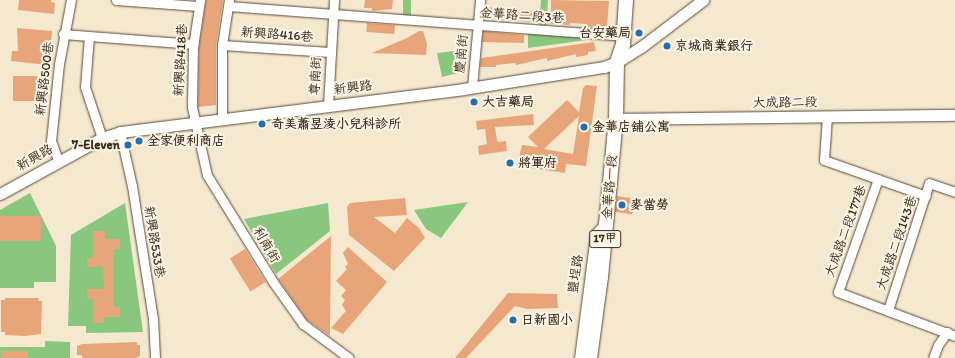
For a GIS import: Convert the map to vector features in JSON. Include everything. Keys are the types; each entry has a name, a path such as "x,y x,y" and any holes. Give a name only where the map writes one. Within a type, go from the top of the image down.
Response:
{"main road":[{"name":"17甲","path":"617,62 623,36 626,0"},
{"name":"金華路一段","path":"590,358 616,119 617,62"}],"street":[{"name":"新興路500巷","path":"58,160 51,140 63,34 71,0"},
{"path":"116,0 199,3"},
{"name":"尊南街","path":"328,105 334,0"},
{"name":"慶南街","path":"472,87 480,0"},
{"name":"新興路","path":"0,194 58,160 102,138 120,132 472,87 587,70 617,62 703,0"},
{"name":"新興路418巷","path":"195,122 192,107 194,44 199,3"},
{"name":"金華路二段3巷","path":"228,3 333,13 623,36"},
{"name":"新興路416巷","path":"222,118 222,44 228,3"},
{"path":"63,34 194,44"},
{"path":"90,36 85,87 102,138"},
{"name":"新興路416巷","path":"222,44 330,52"},
{"name":"大成路二段","path":"616,119 955,115"},
{"name":"大成路二段177巷","path":"827,116 824,160 926,196"},
{"name":"利南街","path":"195,122 207,175 273,282 303,324 349,358"},
{"name":"新興路533巷","path":"120,132 132,186 153,319 155,358"},
{"name":"大成路二段177巷","path":"838,292 878,179"},
{"name":"大成路二段143巷","path":"888,310 929,183 955,192"},
{"name":"鹽埕路","path":"579,358 595,234 606,222"},
{"name":"大成路二段143巷","path":"838,292 951,334"},
{"path":"933,358 938,344 951,334"}],"green space":[{"path":"403,0 411,0 411,18 403,18"},
{"path":"541,0 548,0 546,34 601,38 528,48 528,32 539,33"},
{"path":"463,50 462,72 442,77 437,53"},
{"path":"30,193 56,246 56,282 34,282 34,288 0,288 0,210"},
{"path":"468,202 441,238 426,229 414,210"},
{"path":"125,203 143,332 86,333 86,326 68,326 71,235"},
{"path":"328,203 330,231 276,274 244,219"},
{"path":"45,341 70,342 70,358 0,358 0,347 45,347"}],"building":[{"path":"19,0 51,0 51,2 55,3 54,14 18,10"},
{"path":"206,0 223,0 216,45 216,105 198,107 199,47"},
{"path":"365,0 393,0 392,9 372,11 372,8 364,8"},
{"path":"551,0 609,1 607,26 587,27 587,24 570,23 570,25 484,18 485,7 551,12"},
{"path":"367,23 395,25 394,34 366,32"},
{"path":"17,28 52,31 51,42 46,41 48,65 11,61 12,51 18,51"},
{"path":"419,31 423,31 427,44 426,55 372,53 407,38"},
{"path":"483,31 524,35 524,43 482,42"},
{"path":"594,42 596,51 588,52 588,55 576,57 576,54 547,61 547,58 516,65 515,63 496,65 496,67 480,67 481,58"},
{"path":"13,76 37,76 37,101 13,101"},
{"path":"586,85 597,86 586,166 566,164 565,173 517,166 522,145 538,147 528,137 567,100 579,112 583,88","holes":["579,116 573,154 544,149"]},
{"path":"533,114 534,125 495,127 498,142 506,141 507,151 479,155 478,146 487,144 485,129 477,130 476,121"},
{"name":"麥當勞","path":"617,196 635,199 632,215 614,212"},
{"path":"405,198 407,215 374,217 395,233 407,218 419,228 425,238 394,271 349,235 347,207 350,203"},
{"path":"0,216 41,216 41,241 0,241"},
{"path":"93,231 105,231 105,239 120,239 120,249 114,249 114,307 120,307 120,317 104,317 104,323 93,323 93,299 87,299 87,289 104,289 103,267 87,267 87,258 93,258"},
{"path":"331,236 330,336 307,320 278,279"},
{"path":"348,247 387,282 343,334 331,328 346,311 342,305 345,300 341,296 346,290 336,281 347,269 345,267 348,264 343,253"},
{"path":"245,249 266,282 250,292 230,259"},
{"path":"508,293 557,294 558,308 527,309 515,306 466,358 455,358"},
{"path":"5,298 39,298 38,301 42,301 41,334 25,336 5,335 5,332 1,332 1,300 5,300"},
{"path":"137,342 137,345 140,345 140,356 136,358 82,358 82,355 77,355 77,346 82,344"},
{"path":"1,351 28,351 28,358 1,358"}],"place":[{"name":"台安藥局","path":"639,33"},
{"name":"京城商業銀行","path":"667,46"},
{"name":"大吉藥局","path":"474,102"},
{"name":"奇美蕭昱淩小兒科診所","path":"262,124"},
{"name":"金華店舖公寓","path":"584,127"},
{"name":"全家便利商店","path":"139,141"},
{"name":"7-Eleven","path":"128,145"},
{"name":"將軍府","path":"510,163"},
{"name":"麥當勞","path":"622,205"},
{"name":"日新國小","path":"513,320"}]}
